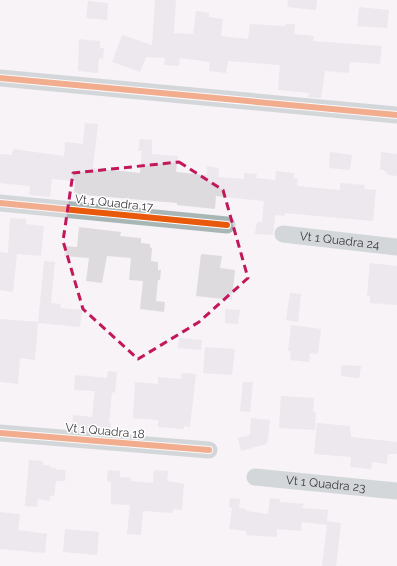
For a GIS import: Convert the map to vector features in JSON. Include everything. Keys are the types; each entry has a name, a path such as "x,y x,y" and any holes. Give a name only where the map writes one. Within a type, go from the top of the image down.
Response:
{"street":[{"path":"0,78 397,115"},
{"name":"Vt 1 Quadra 17","path":"0,203 226,225"},
{"name":"Vt 1 Quadra 24","path":"283,234 397,247"},
{"name":"Vt 1 Quadra 18","path":"0,433 209,450"},
{"name":"Vt 1 Quadra 23","path":"255,476 397,491"}],"highlighted area":[{"path":"179,162 223,190 248,278 199,322 138,359 83,309 63,241 73,173"}],"building":[{"path":"155,0 176,0 174,33 193,34 196,11 209,13 209,17 223,19 221,36 248,39 250,24 285,26 286,24 295,24 294,34 314,36 313,41 382,46 380,64 350,62 349,73 325,71 321,98 308,97 309,93 278,90 280,65 228,61 226,73 209,71 210,62 180,58 179,66 164,65 165,58 146,57 140,72 112,62 122,35 152,45"},
{"path":"288,0 317,0 316,10 287,7"},
{"path":"88,1 108,3 107,20 86,18"},
{"path":"359,7 389,10 387,28 357,26"},
{"path":"79,39 100,41 100,48 104,48 103,59 99,58 98,73 78,71"},
{"path":"85,123 98,124 93,168 140,173 142,151 138,151 140,139 152,140 152,154 178,156 176,172 207,175 207,166 219,168 218,177 244,179 244,173 257,174 256,178 275,180 276,171 294,173 294,178 298,179 297,186 340,190 340,183 365,185 364,189 376,190 373,221 285,213 284,216 275,215 273,235 255,234 257,222 262,222 264,201 216,196 215,209 177,205 177,203 74,194 75,181 52,179 50,197 29,195 30,186 0,183 0,154 12,155 13,149 64,156 65,142 83,144"},
{"path":"330,152 352,155 350,170 329,168"},
{"path":"381,152 397,154 397,176 388,175 384,170 380,170"},
{"path":"10,218 26,219 26,224 44,226 41,256 17,254 13,292 0,290 0,252 8,253"},
{"path":"79,227 121,232 120,236 141,238 141,243 150,244 150,247 152,248 151,261 158,262 158,270 161,270 160,280 158,280 156,301 165,302 164,312 140,309 143,281 129,280 131,258 107,256 102,283 86,281 89,258 64,256 65,246 77,247"},
{"path":"201,254 222,256 220,268 235,270 232,300 196,296"},
{"path":"44,261 55,262 51,303 61,304 60,308 82,310 80,327 38,323 35,360 20,358 18,384 0,382 0,319 38,322"},
{"path":"370,263 397,266 397,305 370,303 370,296 367,296"},
{"path":"290,293 301,294 298,322 286,320"},
{"path":"225,309 240,310 238,324 225,323"},
{"path":"291,325 321,329 318,354 310,353 309,362 290,360 291,351 288,351"},
{"path":"179,338 202,340 201,350 178,348"},
{"path":"205,347 235,349 232,375 203,373"},
{"path":"342,365 361,366 359,378 341,376"},
{"path":"108,371 117,372 115,393 112,392 109,423 111,423 110,432 72,429 73,415 92,417 95,391 74,390 75,375 107,378"},
{"path":"182,373 196,374 190,427 184,426 184,429 158,427 158,420 133,418 135,382 158,384 158,377 181,379"},
{"path":"243,382 253,382 250,412 240,411"},
{"path":"281,396 314,398 313,412 316,412 315,430 279,428"},
{"path":"251,418 270,420 268,440 266,444 241,451 238,438 250,435"},
{"path":"317,423 350,426 351,437 397,442 397,454 388,454 387,464 372,462 371,469 350,467 351,457 314,454"},
{"path":"29,460 43,461 43,465 50,465 50,467 57,470 66,470 65,481 56,481 54,496 50,496 50,501 38,499 37,507 25,506"},
{"path":"108,470 120,471 120,477 131,478 131,481 153,483 154,470 168,471 167,481 184,484 182,510 173,509 173,513 143,511 141,535 127,534 130,505 111,504 111,482 107,481"},
{"path":"230,498 240,499 239,508 246,509 246,511 268,514 270,498 280,499 280,502 304,504 302,508 328,510 327,521 341,523 336,566 322,566 327,525 302,522 301,531 277,529 277,537 246,535 246,531 229,529 232,508 229,507"},
{"path":"0,512 20,514 18,530 47,534 45,553 0,549"},
{"path":"65,529 99,532 97,555 63,552"}],"cycle path":[{"path":"0,78 397,115"},
{"path":"0,203 227,225"},
{"path":"0,433 209,450"}]}
